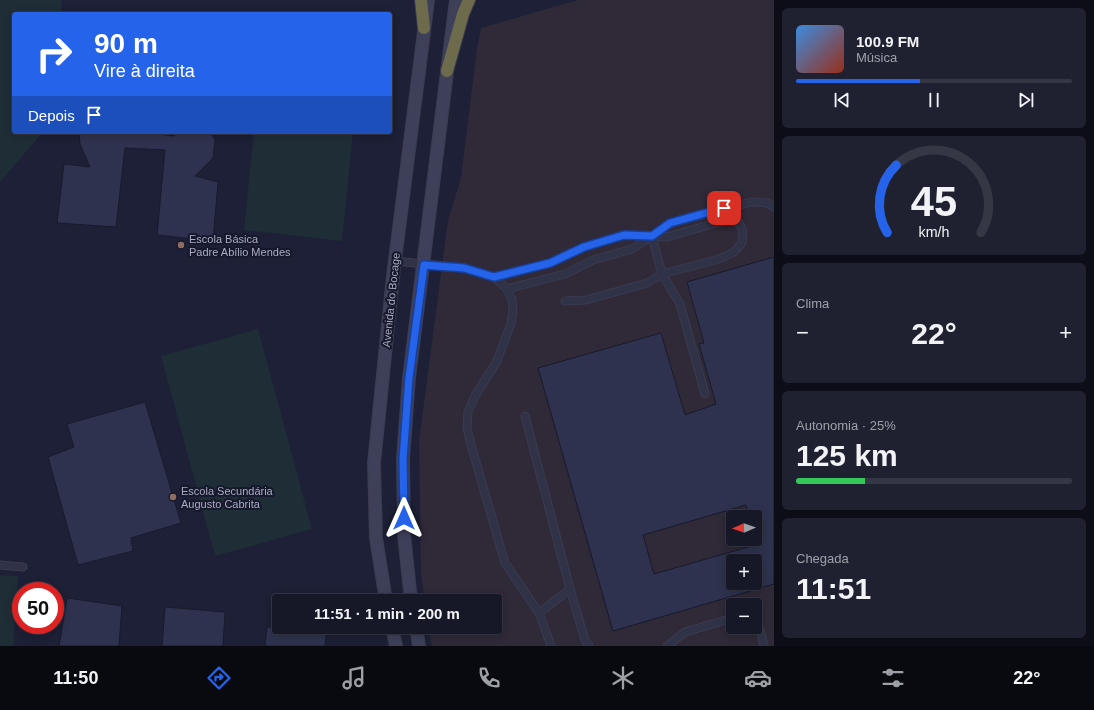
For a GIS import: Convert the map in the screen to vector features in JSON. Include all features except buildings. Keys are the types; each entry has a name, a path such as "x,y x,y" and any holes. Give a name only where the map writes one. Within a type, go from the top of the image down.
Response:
{"highway":[{"path":"421,0 424,28"},
{"path":"447,70 463,14 469,0"}],"main road":[{"name":"Avenida do Bocage","path":"385,594 376,538 374,463 395,261 428,0"},
{"path":"410,594 404,534 403,459 409,378 456,0"},
{"path":"393,634 396,646"},
{"path":"417,634 419,646"}],"lane":[{"path":"507,289 565,274 593,260 632,249 670,223 737,204 751,202 767,204 774,207"},
{"path":"494,277 550,263 584,247 624,235 667,236 730,219 739,223 743,231 742,242 734,252 719,259 662,274 647,283 586,300 565,301"},
{"path":"652,236 662,274 680,304 705,394"},
{"path":"395,261 464,268 494,277 507,289 512,299 513,311 511,323 497,361 474,396 468,412 467,428 505,563 539,614 551,646"},
{"path":"525,416 570,589 585,640 589,646"},
{"path":"0,565 23,567"},
{"path":"539,614 570,589"},
{"path":"666,646 674,644 685,632 726,620"},
{"path":"761,634 764,646"}],"shaded area":[{"path":"0,0 62,0 61,12 12,12 12,134 41,134 0,182"},
{"path":"578,0 774,0 774,646 432,646 429,634 502,634 502,594 424,594 421,575 419,441 448,220 461,178 477,47 481,28"},
{"path":"254,134 353,134 342,241 244,230"},
{"path":"258,329 312,529 215,556 161,356"},
{"path":"0,575 18,576 18,582 12,582 13,646 0,646"}],"place":[{"name":"Escola Básica Padre Abílio Mendes","path":"181,245"},
{"name":"Escola Secundária Augusto Cabrita","path":"173,497"}],"route":[{"path":"404,518 403,459 409,378 424,265 464,268 494,277 550,263 584,247 624,235 652,236 670,223 724,208"}]}
